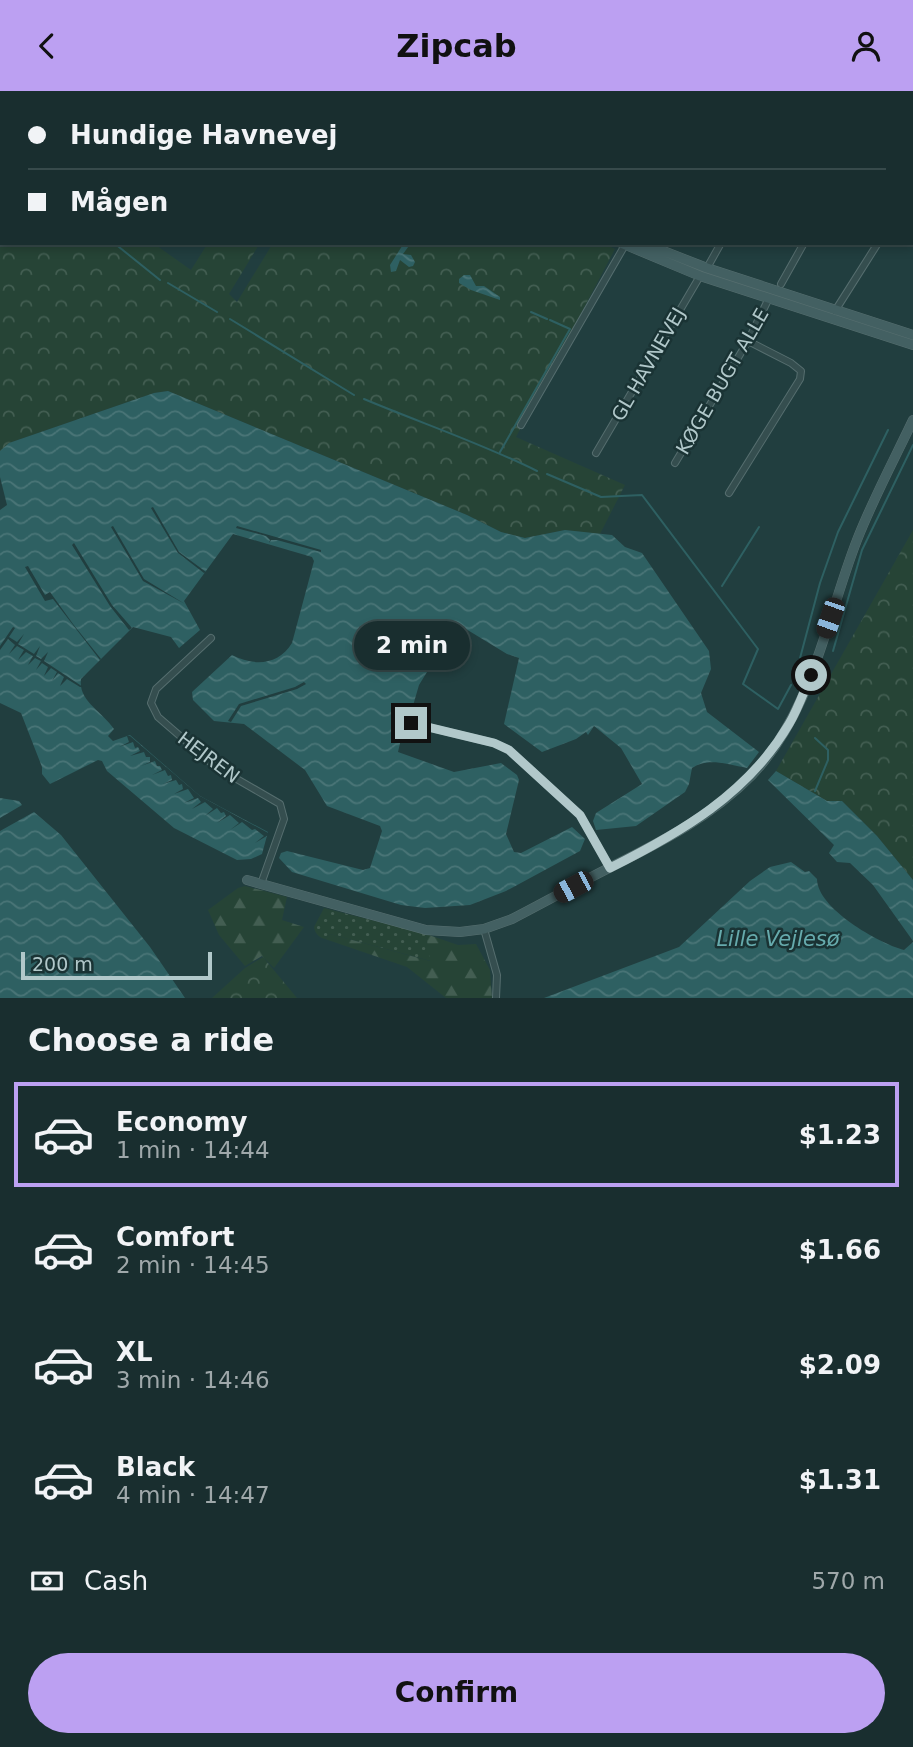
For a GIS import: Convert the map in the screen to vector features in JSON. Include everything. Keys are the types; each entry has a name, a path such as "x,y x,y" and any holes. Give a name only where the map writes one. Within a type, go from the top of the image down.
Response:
{"street":[{"path":"521,425 622,245"},
{"path":"626,245 704,272 913,335"},
{"path":"647,245 769,298 913,345"},
{"name":"GL HAVNEVEJ","path":"596,453 720,245"},
{"path":"780,283 803,245"},
{"path":"835,311 876,245"},
{"name":"KØGE BUGT ALLE","path":"675,463 748,341 769,298"},
{"path":"729,493 800,379 801,372 791,363 748,341"},
{"path":"247,880 426,930 460,932 484,929 512,919 699,819 733,793 752,774 779,741 791,721 811,675 857,538 913,420"},
{"name":"HEJREN","path":"211,638 156,689 151,703 158,717 216,767 280,804 284,819 261,884"},
{"path":"411,723 494,743 509,750 580,815 610,868"},
{"path":"484,929 497,975 496,998"}],"green space":[{"path":"0,245 156,245 191,270 207,245 259,245 229,294 237,302 272,245 607,245 615,249 516,437 625,485 600,534 565,530 525,538 501,532 467,515 168,391 154,393 9,443 0,453"},
{"path":"913,530 913,880 877,836 842,801 827,801 776,771"},
{"path":"245,886 287,897 282,920 304,927 274,968 262,956 245,966 219,935 208,910 238,888"},
{"path":"324,908 426,934 431,961 330,934 325,939 320,937 314,927"},
{"path":"330,934 430,961 426,934 458,945 476,944 490,970 492,998 446,998 407,967 325,939"},
{"path":"263,957 297,998 212,998 245,968"}],"water":[{"path":"403,245 410,245 403,254 411,255 415,262 413,266 409,267 400,260 396,271 391,272 390,265"},
{"path":"470,275 476,286 484,286 500,297 500,300 459,283 459,279"},
{"path":"168,391 467,515 501,532 525,538 565,530 612,535 625,547 642,553 709,651 711,669 701,693 707,712 759,752 747,768 719,763 698,765 692,768 685,792 636,826 596,830 593,821 596,813 642,784 621,748 594,726 588,735 586,732 576,739 542,752 504,724 519,658 456,625 419,685 412,709 408,708 398,752 454,772 501,763 517,775 519,780 506,834 514,852 521,853 572,827 585,839 580,851 506,891 470,905 425,908 401,905 292,872 279,858 281,853 287,851 363,870 370,868 382,831 380,826 327,806 305,770 244,724 214,721 193,700 192,692 232,655 248,661 265,662 286,651 292,643 314,561 312,557 233,534 184,601 200,630 179,648 171,637 133,627 81,679 81,687 87,700 114,729 108,736 113,741 130,735 200,796 268,832 262,854 251,859 237,860 174,828 107,771 102,761 98,760 50,784 42,774 42,767 21,713 0,703 0,510 7,505 0,477 0,451 9,443 154,393"},
{"name":"Lille Vejlesø","path":"776,771 827,801 842,801 877,836 913,880 913,941 873,885 850,863 837,862 829,853 834,845 768,780"},
{"path":"0,798 19,801 22,805 0,818"},
{"path":"34,812 61,835 150,947 185,998 0,998 0,831"},
{"name":"Lille Vejlesø","path":"791,862 805,872 809,871 817,879 827,901 851,923 879,940 904,950 913,942 913,998 544,998 679,947 750,881 770,867"}],"pier":[{"path":"153,507 179,552 206,572 178,553 151,508"},
{"path":"113,526 144,579 185,604 143,581 111,527"},
{"path":"237,526 321,552 277,540 271,540 269,543 270,540 266,536 236,528"},
{"path":"74,543 112,605 132,628 129,630 110,606 72,545"},
{"path":"28,566 45,595 50,592 100,660 53,599 45,601 25,567"},
{"path":"13,627 15,628 9,637 17,642 24,634 18,644 34,654 40,646 36,656 41,659 48,652 44,661 83,687 67,679 60,686 64,677 58,673 52,681 57,672 51,668 44,676 48,667 42,663 36,670 41,661 35,658 28,665 33,656 26,652 18,660 24,650 17,646 9,654 15,645 8,639 0,650"},
{"path":"304,682 306,684 297,689 241,706 231,722 228,721 239,704"},
{"path":"127,736 200,796 270,834 255,843 264,836 242,822 230,830 239,823 230,815 217,823 226,816 217,808 205,816 213,809 205,802 192,809 201,802 198,798 184,803 194,798 188,789 174,794 183,789 182,784 179,785 176,780 163,784 172,780 165,770 152,775 162,770 155,761 141,766 150,762 150,757 146,757 144,752 130,756 140,751 138,747 135,748 133,742 119,747 129,742"}],"waterway":[{"path":"116,245 160,280"},
{"path":"168,283 217,312"},
{"path":"531,312 547,319"},
{"path":"230,319 354,395"},
{"path":"500,452 570,329 550,320"},
{"path":"364,399 473,442 537,471"},
{"path":"795,677 820,583 838,532 888,430"},
{"path":"833,651 862,550 913,445"},
{"path":"547,474 601,497 642,495 758,649 743,684 778,709 791,685"},
{"path":"722,586 759,527"},
{"path":"815,738 828,750 828,760 815,791"}],"route":[{"path":"411,723 494,743 509,750 580,815 610,868 699,819 733,793 779,741 811,675"}]}
